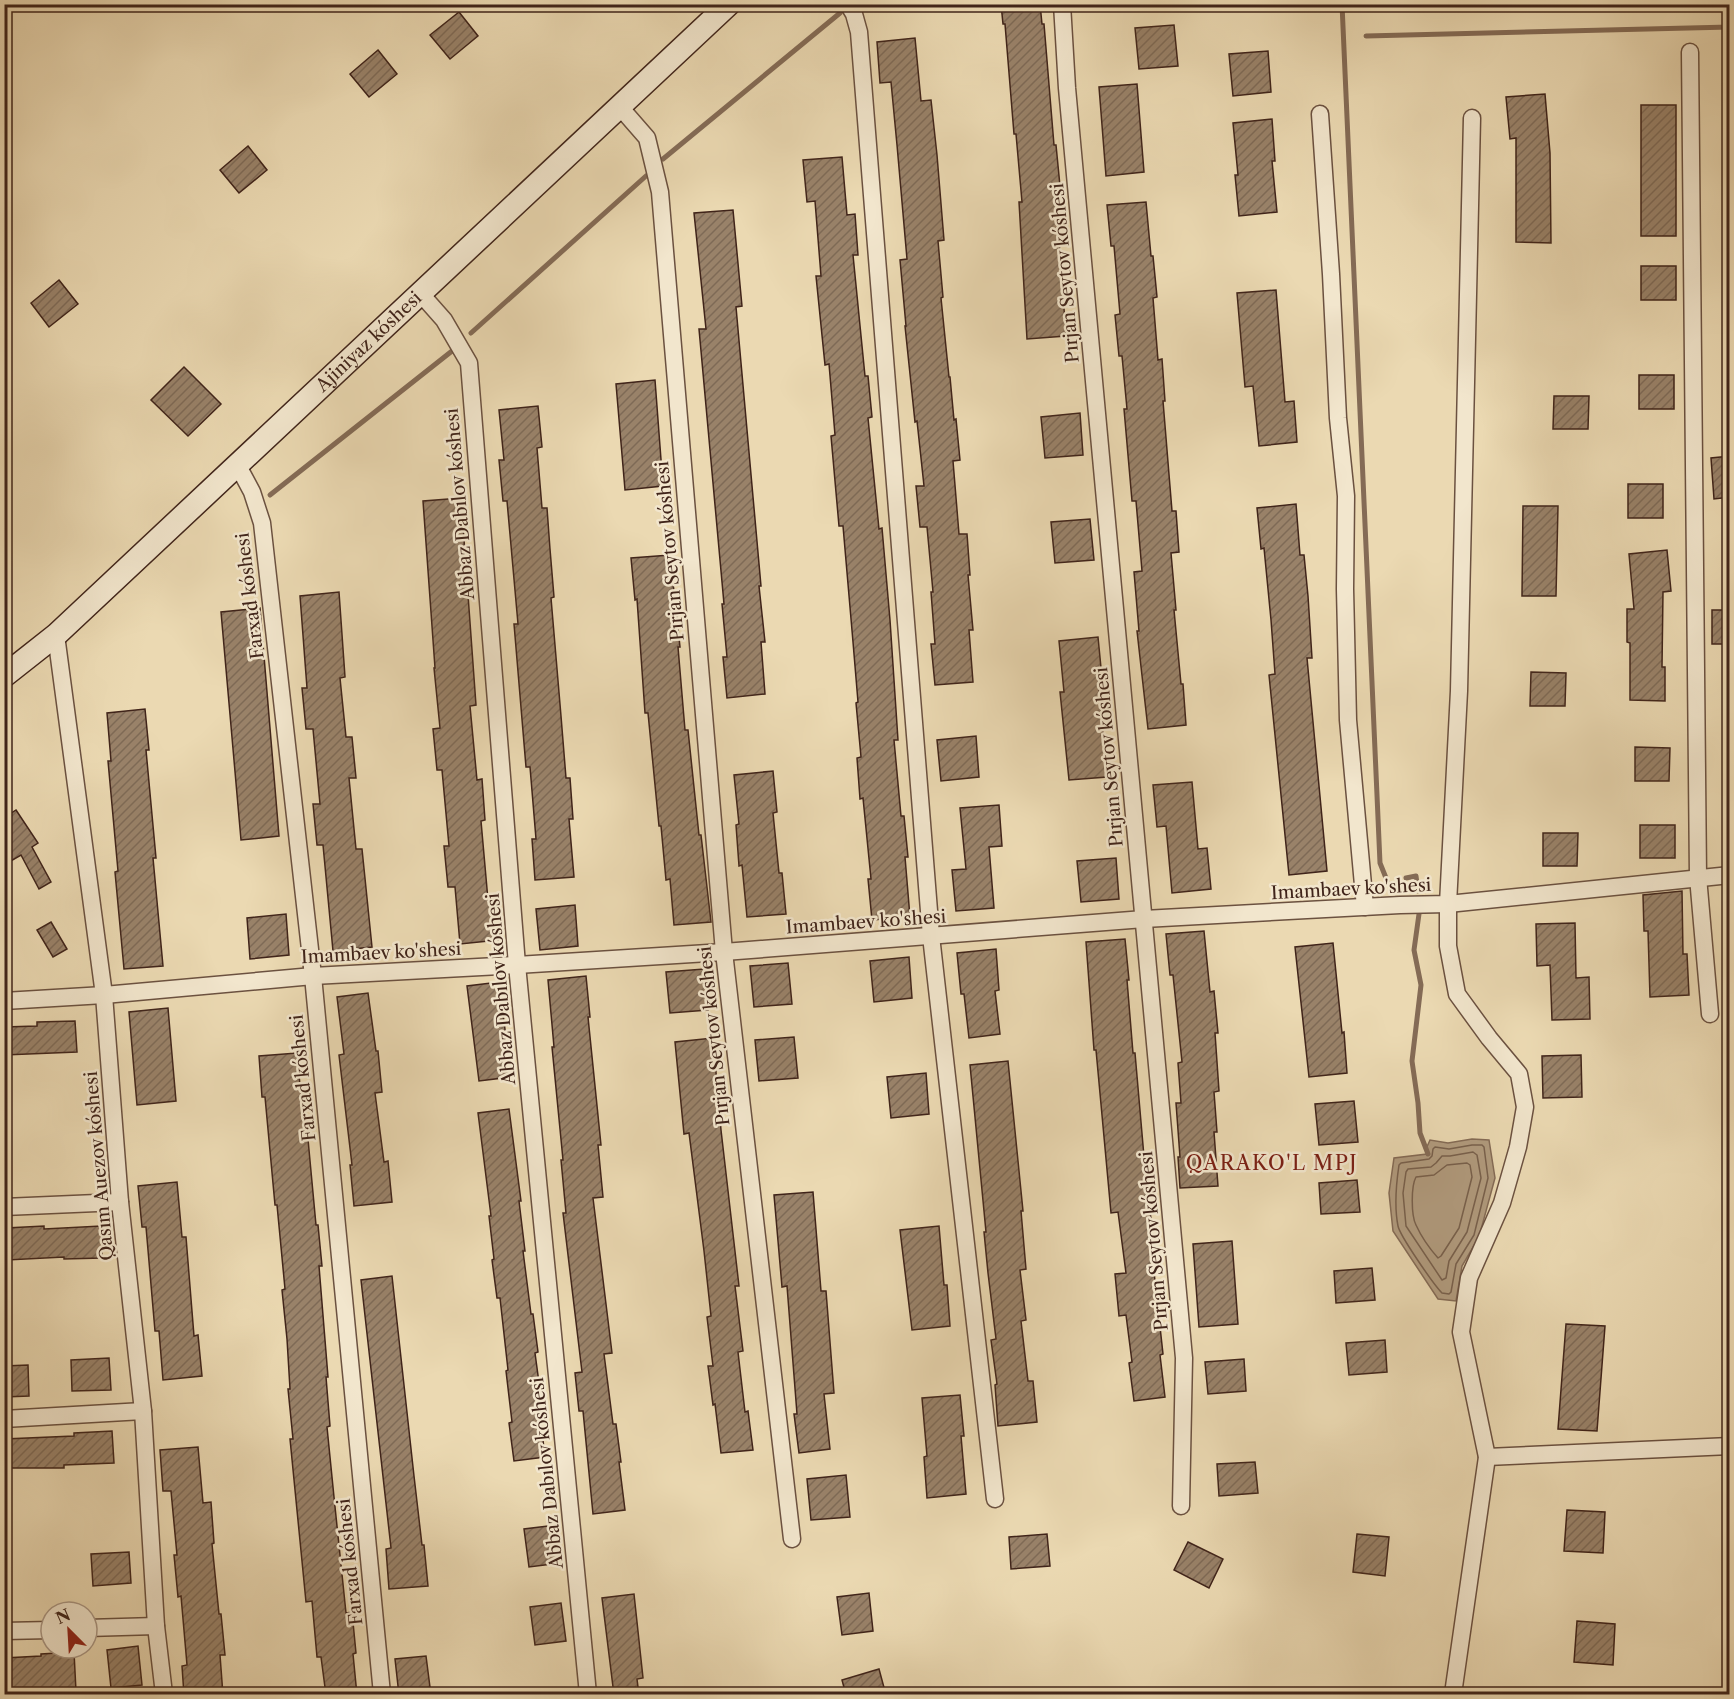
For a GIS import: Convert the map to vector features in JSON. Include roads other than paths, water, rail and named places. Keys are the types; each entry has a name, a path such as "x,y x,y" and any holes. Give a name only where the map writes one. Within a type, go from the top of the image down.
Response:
{"street":[{"name":"Ajiniyaz kóshesi","path":"4,676 56,635 729,4"},
{"path":"848,4 860,32 930,936 995,1499"},
{"name":"Pırjan Seytov kóshesi","path":"1062,4 1068,100 1184,1358 1181,1506"},
{"path":"1690,52 1698,877 1710,1014"},
{"name":"Pırjan Seytov kóshesi","path":"620,107 647,138 660,192 724,952 792,1539"},
{"path":"1320,114 1338,418 1346,496 1345,589 1348,720 1365,907"},
{"path":"1453,1695 1486,1457 1461,1332 1469,1278 1502,1203 1518,1147 1525,1107 1519,1074 1457,994 1448,946 1448,904 1460,691 1472,118"},
{"name":"Abbaz Dabılov kóshesi","path":"421,294 444,320 469,363 518,965 588,1695"},
{"name":"Farxad kóshesi","path":"237,464 252,492 262,523 313,976 382,1695"},
{"name":"Qasım Auezov kóshesi","path":"56,635 104,995 120,1202 143,1411 156,1626 164,1695"},
{"name":"Imambaev ko'shesi","path":"4,1001 104,995 313,976 724,952 1144,919 1448,904 1730,875"},
{"path":"4,1207 120,1202"},
{"path":"4,1419 143,1411"},
{"path":"1486,1457 1730,1446"},
{"path":"99,1628 156,1626"},
{"path":"4,1631 39,1630"}],"water":[{"path":"1472,1139 1489,1140 1495,1178 1479,1237 1462,1266 1456,1301 1438,1299 1393,1231 1389,1193 1394,1158 1427,1154 1426,1149 1430,1140 1448,1143"}],"waterway":[{"path":"1342,4 1380,863 1388,883"},
{"path":"663,159 840,13"},
{"path":"1366,36 1730,27"},
{"path":"471,333 646,176"},
{"path":"270,495 452,351"},
{"path":"1406,878 1416,876 1418,891"},
{"path":"1419,914 1414,950 1421,985 1412,1061 1420,1133 1428,1154"}],"district":[{"name":"QARAKO'L MPJ","path":"1272,1163"}]}
